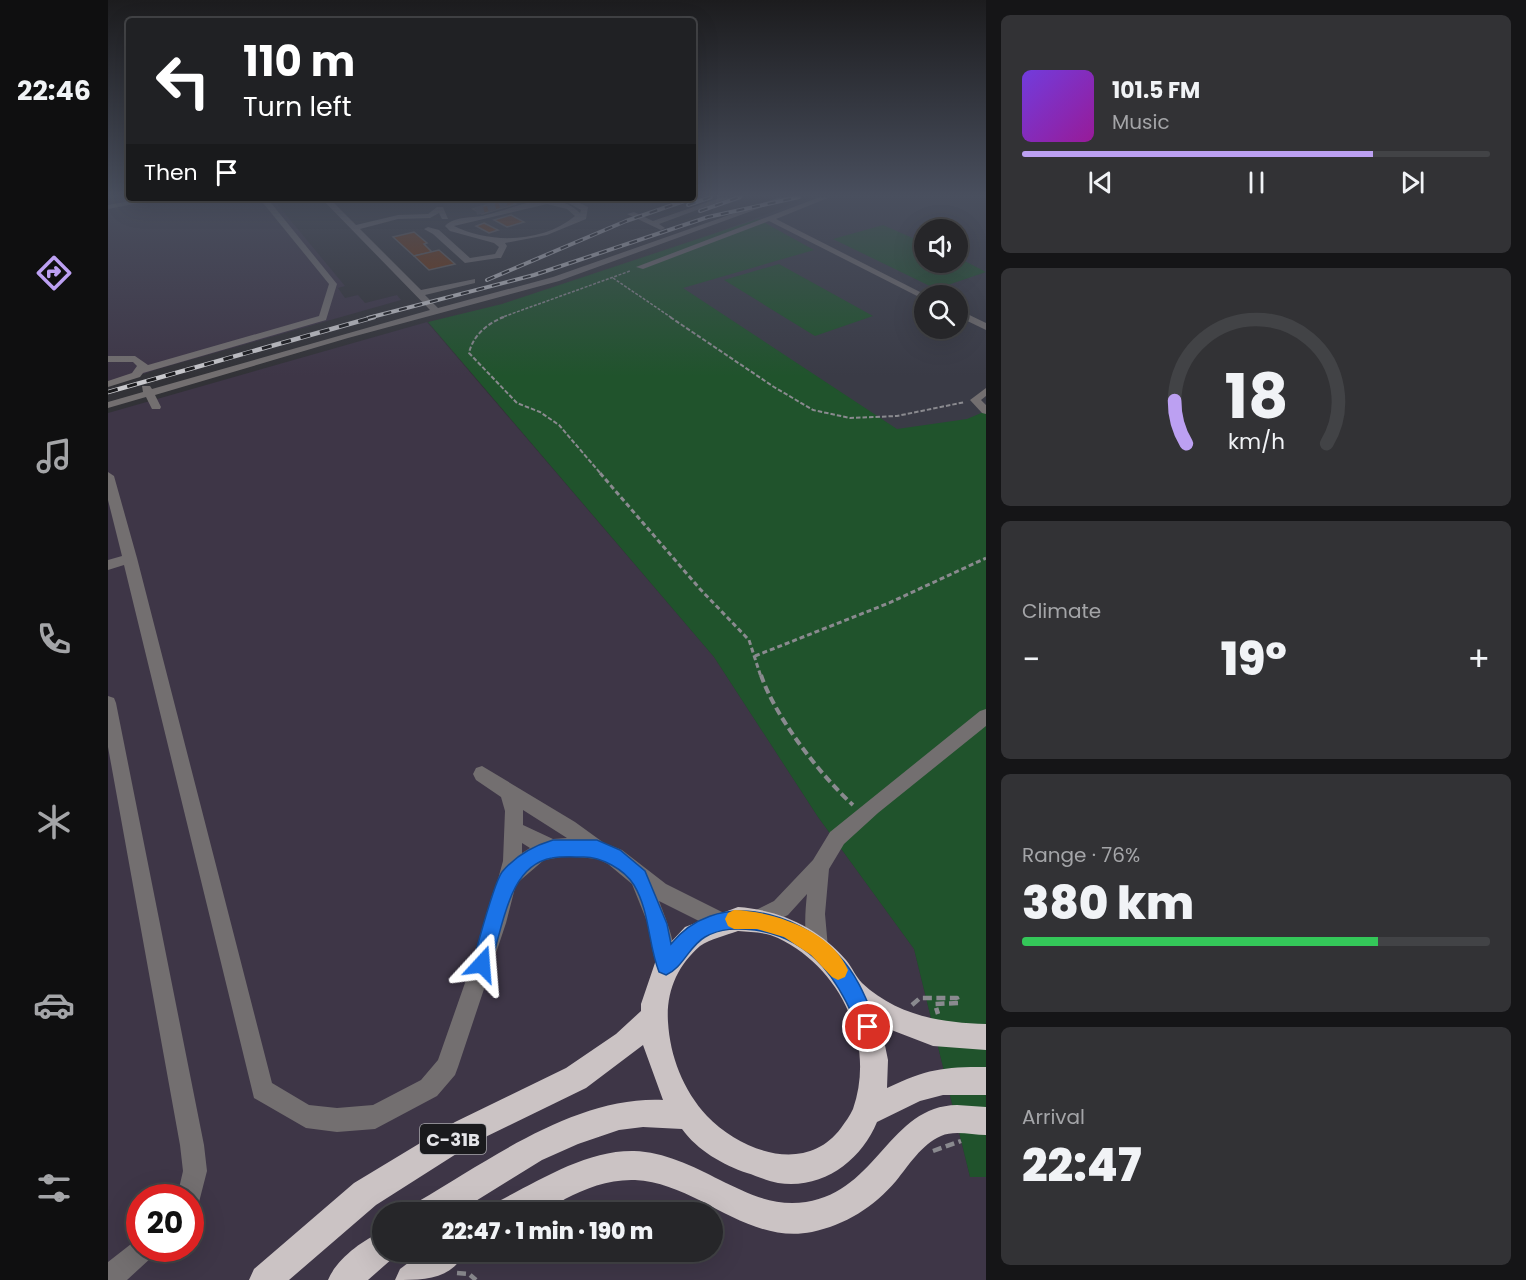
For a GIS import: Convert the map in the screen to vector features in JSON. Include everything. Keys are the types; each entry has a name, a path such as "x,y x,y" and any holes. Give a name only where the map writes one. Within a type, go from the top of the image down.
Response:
{"highway":[{"path":"738,919 757,920 788,929 818,948 833,963 854,992 863,1010 873,1044 875,1078 868,1111 856,1135 837,1154 814,1166 787,1170 759,1166 731,1155 706,1137 686,1115 660,1065 653,1018 659,983 666,965 687,939 699,931 721,922 738,919"},
{"path":"854,992 896,1021 932,1033 981,1033"},
{"name":"C-31B","path":"265,1280 365,1194 465,1132 576,1078 625,1043 653,1018"},
{"path":"868,1111 917,1088 943,1081 986,1080"},
{"name":"C-31B","path":"446,1202 532,1150 574,1131 619,1116 643,1113 686,1115"},
{"path":"530,1202 585,1174 619,1166 637,1165 657,1167 678,1174 746,1210 776,1218 803,1218 840,1210 877,1181 909,1140 942,1121 986,1121"},
{"path":"344,1280 372,1256"},
{"path":"411,1280 451,1264"}],"lane":[{"path":"108,384 132,377 141,370 323,318 333,284 311,257"},
{"path":"383,257 435,310"},
{"path":"463,257 468,261 494,257"},
{"path":"108,405 148,391 582,271 620,257"},
{"path":"640,267 668,257"},
{"path":"845,257 914,291"},
{"path":"420,294 472,281"},
{"path":"968,318 986,327"},
{"path":"108,359 140,360 143,365 141,370"},
{"path":"108,399 148,391"},
{"path":"148,391 156,407"},
{"path":"986,391 975,400 986,411"},
{"path":"108,478 130,558 262,1090 306,1116 337,1120 375,1117 429,1088 447,1067 496,923 512,861 514,811 509,794"},
{"path":"108,565 130,558"},
{"path":"108,703 192,1144 195,1171 192,1184"},
{"path":"757,920 781,908 820,867 837,838 986,716"},
{"path":"482,774 509,794 533,804 574,830 597,849 614,856 639,877 679,902 721,922"},
{"path":"514,830 553,849"},
{"path":"507,879 524,863 540,853 553,849 597,849"},
{"path":"818,948 815,914 820,867"},
{"path":"639,877 658,924 666,965"},
{"path":"108,1279 127,1262"}],"path":[{"path":"640,267 498,319 471,340 469,353 517,403 540,412 559,425 700,589 749,640 764,685 785,722 834,788 864,814"},
{"path":"613,278 774,387 813,410 850,417 897,417 975,400"},
{"path":"755,656 889,603 986,558"},
{"path":"896,1021 920,998 957,998 959,1003 935,1004"},
{"path":"451,1264 459,1272 470,1274 476,1280"}],"shaded area":[{"path":"108,257 321,257 345,286 338,288 345,298 358,295 365,303 397,295 401,300 158,369 108,386"},
{"path":"653,257 914,257 914,273 968,273 968,257 986,257 986,994 726,649 444,335"},
{"path":"427,322 714,657 818,817 914,949 970,1177 986,1177 986,1280 108,1280 108,413"}],"green space":[{"path":"644,257 791,257 683,288 897,429 967,419 986,411 986,1177 970,1177 914,949 818,817 714,657 428,322 502,304"},
{"path":"870,257 914,257 914,273 968,273 968,263 986,272 948,285 928,285"},
{"path":"779,264 873,316 815,336 724,280"}],"building":[{"path":"415,257 447,257 455,264 429,270"}],"railway":[{"path":"487,280 542,257"},
{"path":"368,318 534,275 589,257"},
{"path":"108,392 374,317"}],"slow traffic":[{"path":"734,919 757,920 788,929 818,948 838,970"}],"route":[{"path":"482,964 496,923 507,879 524,863 540,853 553,849 578,847 597,849 614,856 639,877 658,924 666,965 687,939 721,922 738,919 772,924 788,929 818,948 833,963 854,992 868,1027"}]}
